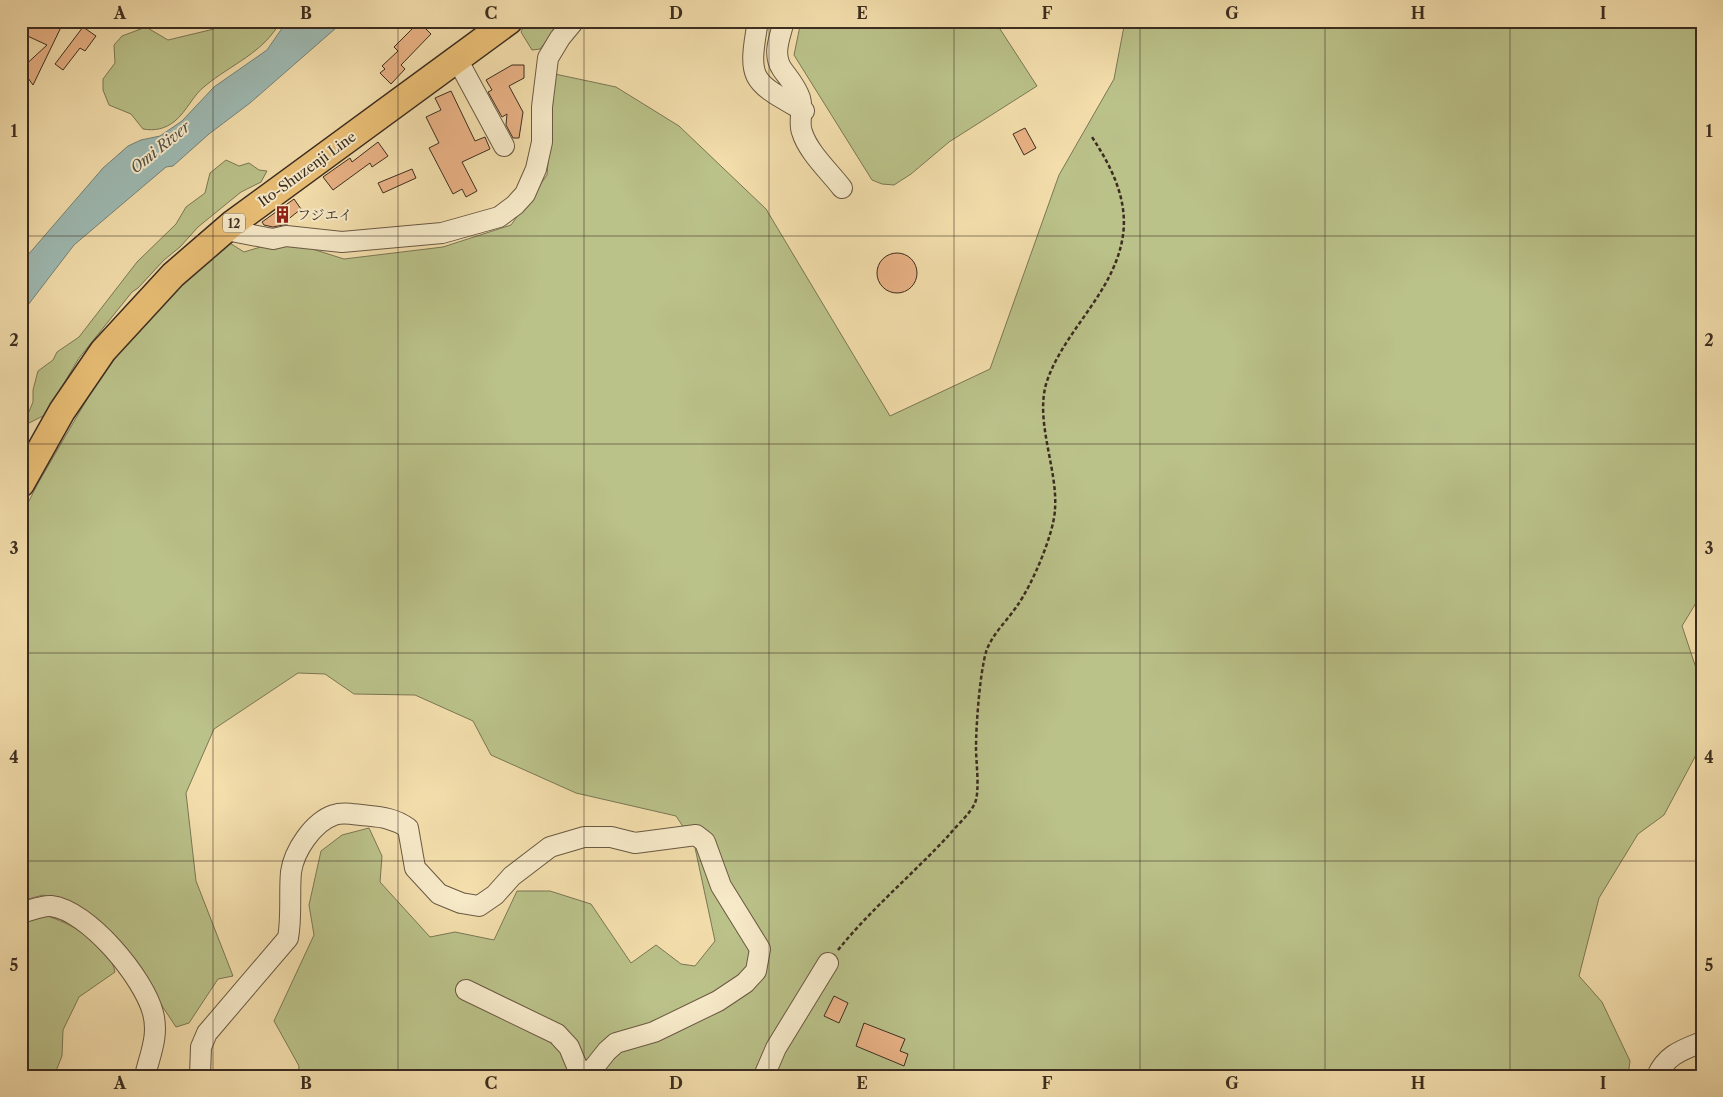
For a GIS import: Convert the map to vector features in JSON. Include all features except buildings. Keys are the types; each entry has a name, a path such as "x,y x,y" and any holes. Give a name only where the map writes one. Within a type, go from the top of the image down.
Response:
{"main road":[{"name":"Ito-Shuzenji Line","path":"21,484 62,412 103,351 173,275 226,230 509,21"}],"street":[{"path":"226,230 273,239 286,236 342,242 442,233 499,217 515,206 525,194 536,170 542,142 542,107 548,58 555,44 574,21"},
{"path":"758,21 752,65 756,75 766,89 804,110"},
{"path":"784,21 777,49 778,62 794,84 804,110 801,130 806,142 842,188"},
{"path":"457,59 504,146"},
{"path":"200,1076 201,1047 207,1033 288,938 291,871 313,829 333,815 347,813 396,819 408,828 415,868 439,894 461,903 479,906 495,895 512,876 550,847 584,837 611,837 635,843 696,835 705,842 721,886 760,949 756,971 745,983 718,1002 654,1032 616,1043 587,1076"},
{"path":"21,913 50,906 72,913 105,940 141,984 153,1013 155,1032 153,1050 145,1076"},
{"path":"764,1076 776,1048 828,963"},
{"path":"466,990 557,1034 569,1047 581,1076"},
{"path":"1657,1076 1665,1062 1676,1052 1702,1042"}],"path":[{"path":"828,963 846,940 940,844 975,802 976,732 986,652 1032,581 1047,541 1056,509 1043,403 1047,381 1064,348 1115,266 1123,234 1117,183 1106,158 1092,137"}],"green space":[{"path":"223,21 281,21 265,42 205,86 179,117 164,128 143,129 131,114 109,105 103,90 103,79 115,63 114,45 122,36 146,27 168,40 214,29"},
{"path":"526,21 562,21 540,49 532,50 521,32"},
{"path":"801,21 1009,21 1000,29 1037,86 949,142 911,174 894,185 882,184 872,180 794,55"},
{"path":"1125,21 1702,21 1702,593 1682,626 1697,671 1696,700 1701,733 1696,755 1664,815 1638,834 1599,898 1579,976 1602,1002 1630,1061 1628,1076 617,1076 578,1067 571,1076 298,1076 299,1066 274,1021 314,935 309,905 321,851 342,835 369,828 382,856 380,882 430,937 455,932 494,940 517,891 550,891 591,904 631,963 656,945 681,964 695,966 715,941 694,843 676,816 576,793 491,755 473,721 415,695 354,694 325,674 298,673 214,729 186,793 196,881 233,976 218,979 189,1023 176,1027 137,968 76,908 43,895 21,901 21,517 37,485 101,375 162,302 225,240 244,252 284,240 344,259 443,247 511,225 547,175 555,74 616,87 679,126 766,209 890,416 990,369 1059,175 1114,79"},
{"path":"226,160 239,166 249,163 259,170 267,171 261,182 241,192 198,227 180,247 132,292 79,358 45,415 29,423 25,421 33,402 33,390 38,371 53,360 57,352 79,337 137,262 176,224 186,207 205,193 210,173"},
{"path":"44,915 76,929 97,944 112,962 115,972 79,997 63,1030 62,1056 54,1076 21,1076 21,920"}],"water":[{"name":"Omi River","path":"287,21 344,21 250,103 209,134 173,166 166,167 74,245 28,305 21,329 21,263 103,168 128,146 141,140 160,136 182,121 214,87 267,50"}],"place":[{"name":"フジエイ","path":"283,215"}]}
